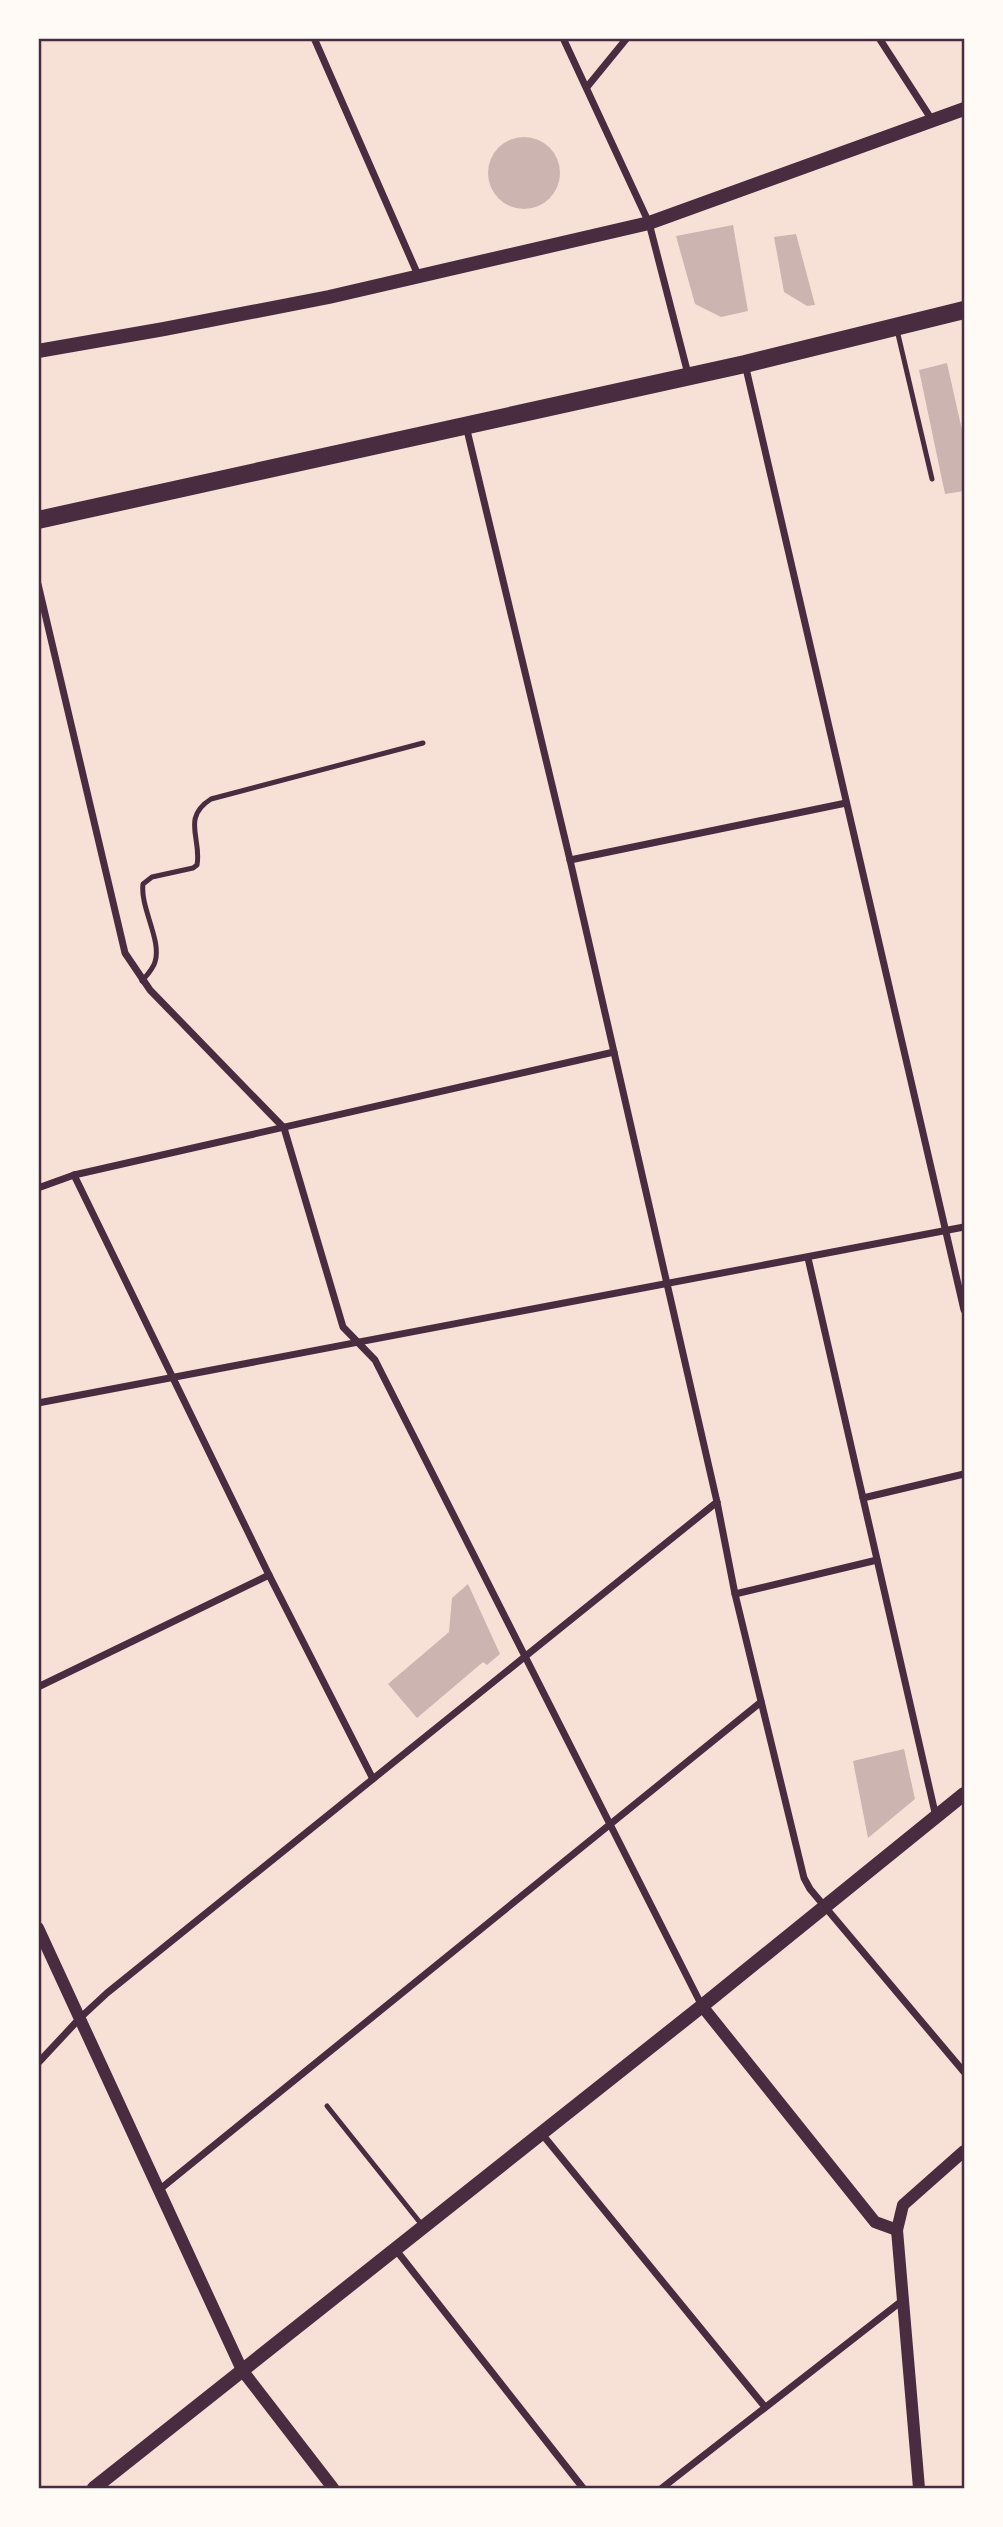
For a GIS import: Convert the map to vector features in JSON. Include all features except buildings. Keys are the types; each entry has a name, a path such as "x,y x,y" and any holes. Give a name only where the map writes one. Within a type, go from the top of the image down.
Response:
{"main road":[{"path":"38,351 164,330 329,297 649,223 964,109"},
{"path":"38,520 688,376 964,310"},
{"path":"94,2488 542,2134 964,1794"}],"street":[{"path":"314,38 418,275"},
{"path":"563,38 649,223 688,376"},
{"path":"587,87 627,38"},
{"path":"879,38 932,121"},
{"path":"745,363 964,1310"},
{"path":"466,425 570,860 717,1502 735,1594 804,1878 825,1907 964,2072"},
{"path":"38,584 125,953 142,981 284,1128 343,1327 375,1360 609,1827 702,2006 875,2222 897,2230"},
{"path":"570,860 846,803"},
{"path":"38,1188 74,1175 614,1052"},
{"path":"74,1175 269,1575 373,1779"},
{"path":"38,1403 964,1227"},
{"path":"808,1258 936,1817"},
{"path":"863,1498 964,1474"},
{"path":"38,2063 107,1993 717,1502"},
{"path":"735,1594 877,1560"},
{"path":"38,1687 269,1575"},
{"path":"159,2190 761,1702"},
{"path":"38,1928 242,2370 333,2488"},
{"path":"542,2134 765,2407"},
{"path":"919,2488 897,2230 903,2205 964,2151"},
{"path":"396,2250 583,2488"},
{"path":"662,2488 904,2300"}],"lane":[{"path":"38,83 38,88"},
{"path":"897,327 932,479"},
{"path":"142,981 154,965 156,952 144,884 152,877 197,865 194,826 195,818 204,804 211,799 422,743"},
{"path":"327,2106 424,2228"}]}
